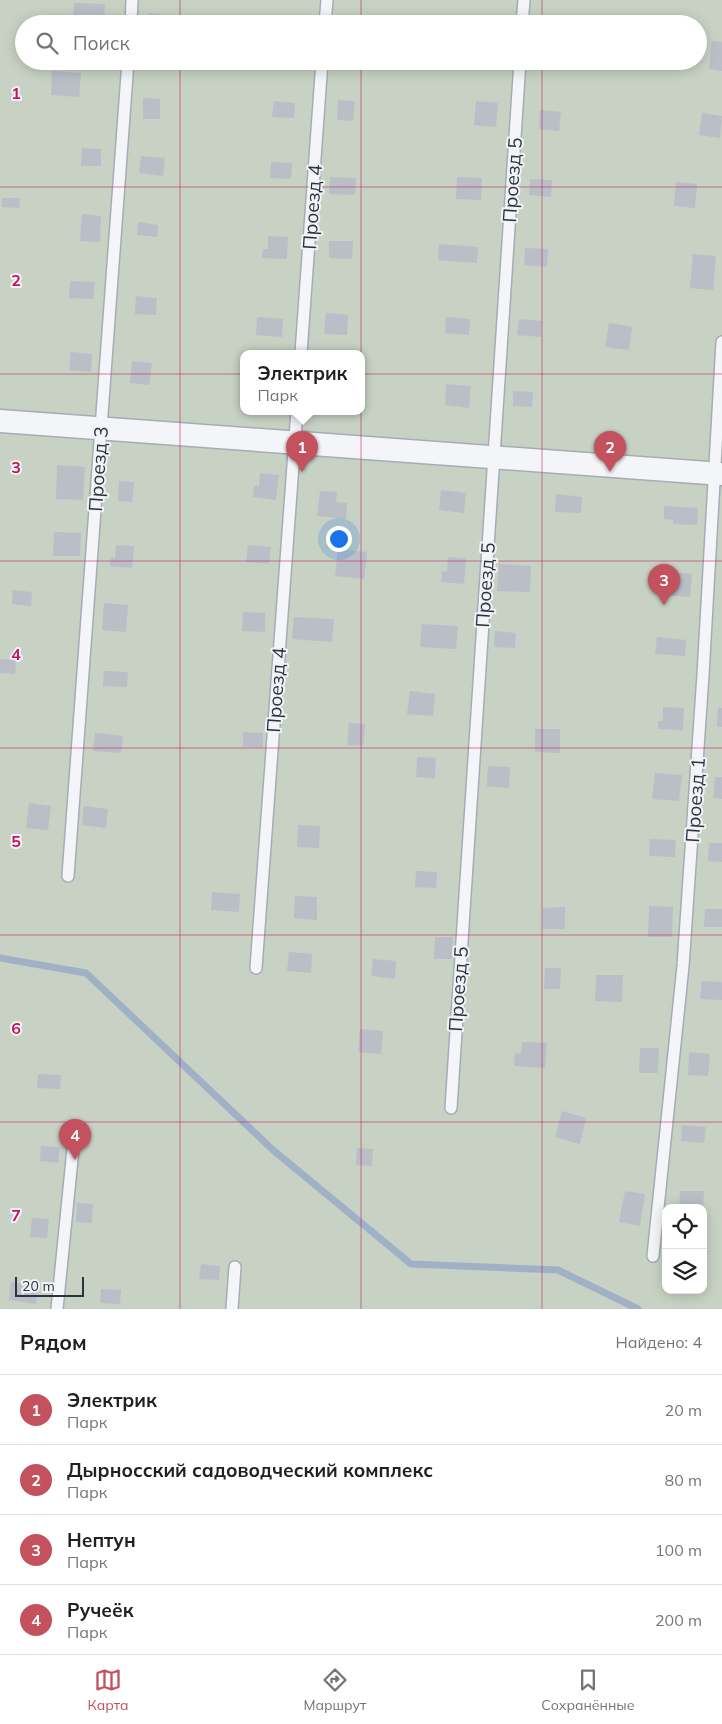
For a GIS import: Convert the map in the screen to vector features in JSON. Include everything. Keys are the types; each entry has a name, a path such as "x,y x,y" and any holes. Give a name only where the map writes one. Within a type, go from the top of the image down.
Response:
{"street":[{"path":"0,421 718,474"}],"lane":[{"path":"131,15 132,0"},
{"path":"326,15 327,0"},
{"path":"523,15 524,0"},
{"name":"Проезд 3","path":"68,876 127,70"},
{"name":"Проезд 4","path":"301,350 321,70"},
{"name":"Проезд 5","path":"450,1108 519,70"},
{"name":"Проезд 1","path":"653,1256 684,966 718,474 718,393 722,342"},
{"name":"Проезд 4","path":"256,968 297,415"},
{"path":"57,1309 73,1149"},
{"path":"232,1309 235,1266"}],"green space":[{"path":"0,0 722,0 722,1309 0,1309"}],"building":[{"path":"74,3 105,4 104,15 73,15"},
{"path":"148,13 167,15 148,15"},
{"path":"712,41 722,42 722,71 709,69"},
{"path":"52,71 81,73 79,97 51,95"},
{"path":"143,98 160,99 160,119 143,119"},
{"path":"338,100 355,101 353,121 337,120"},
{"path":"274,101 295,103 294,118 272,117"},
{"path":"476,101 498,103 496,127 474,125"},
{"path":"540,110 561,112 559,131 539,129"},
{"path":"702,113 722,116 720,138 699,135"},
{"path":"82,148 101,149 101,166 81,166"},
{"path":"141,156 165,158 163,176 139,173"},
{"path":"271,162 292,163 291,179 270,178"},
{"path":"330,177 356,178 355,195 329,194"},
{"path":"457,177 482,178 481,200 456,199"},
{"path":"530,179 552,180 551,197 529,195"},
{"path":"676,182 697,184 695,208 674,206"},
{"path":"2,198 20,198 19,208 2,207"},
{"path":"82,214 101,216 100,242 80,241"},
{"path":"138,222 158,225 157,237 137,235"},
{"path":"268,236 288,237 287,259 262,258 263,249 268,249"},
{"path":"329,241 353,241 352,259 329,258"},
{"path":"439,244 478,247 477,263 438,260"},
{"path":"525,248 548,249 547,267 524,265"},
{"path":"693,254 716,256 713,290 690,288"},
{"path":"70,281 95,282 93,299 69,298"},
{"path":"136,296 157,298 156,315 135,314"},
{"path":"326,313 348,315 347,335 324,334"},
{"path":"257,317 283,319 282,337 256,335"},
{"path":"446,317 470,319 469,335 445,333"},
{"path":"519,319 542,321 541,337 517,335"},
{"path":"609,323 632,327 629,350 605,347"},
{"path":"71,352 92,354 91,372 69,370"},
{"path":"132,361 152,363 149,385 130,383"},
{"path":"446,384 471,386 469,408 445,405"},
{"path":"513,391 533,392 532,407 513,406"},
{"path":"57,465 85,467 83,500 56,499"},
{"path":"260,473 279,475 276,500 253,497 254,486 259,486"},
{"path":"119,481 134,482 132,502 118,501"},
{"path":"441,490 466,493 464,513 439,510"},
{"path":"320,491 337,492 336,502 347,503 346,519 317,516"},
{"path":"556,494 582,497 581,513 555,512"},
{"path":"664,506 698,508 697,525 673,524 673,520 664,519"},
{"path":"54,532 81,533 80,556 53,556"},
{"path":"116,545 134,546 132,568 110,566 111,558 115,558"},
{"path":"248,545 271,547 269,564 246,562"},
{"path":"338,549 367,552 364,579 335,576"},
{"path":"448,557 466,559 464,584 441,582 442,571 447,572"},
{"path":"499,564 531,566 530,592 497,591"},
{"path":"666,572 692,574 690,597 664,595"},
{"path":"13,590 32,592 31,606 12,604"},
{"path":"104,603 128,605 126,632 102,630"},
{"path":"243,612 265,613 265,632 242,631"},
{"path":"294,617 334,619 332,642 292,639"},
{"path":"422,624 458,626 456,649 420,647"},
{"path":"495,631 516,633 515,648 494,647"},
{"path":"657,637 686,640 685,656 655,654"},
{"path":"0,659 16,660 15,674 0,673"},
{"path":"104,671 128,672 127,687 103,686"},
{"path":"410,691 435,694 433,716 407,714"},
{"path":"663,707 684,708 683,730 658,729 658,721 663,721"},
{"path":"718,707 722,708 722,727 717,726"},
{"path":"349,723 365,724 363,746 347,745"},
{"path":"535,729 560,729 560,753 535,752"},
{"path":"243,732 263,733 263,747 243,747"},
{"path":"95,733 123,736 121,753 93,751"},
{"path":"417,757 436,758 435,778 416,777"},
{"path":"488,766 510,767 509,788 487,786"},
{"path":"655,773 682,775 679,801 652,799"},
{"path":"715,777 722,777 722,799 713,798"},
{"path":"29,803 51,806 48,830 26,828"},
{"path":"84,806 108,809 106,828 82,825"},
{"path":"298,825 320,826 319,848 297,847"},
{"path":"650,839 676,840 675,857 649,856"},
{"path":"709,843 722,843 722,862 708,861"},
{"path":"416,871 437,872 436,888 415,887"},
{"path":"212,892 240,894 239,912 211,910"},
{"path":"295,896 317,897 317,920 294,918"},
{"path":"649,906 673,907 672,937 648,937"},
{"path":"565,907 565,929 543,929 543,908"},
{"path":"705,909 722,909 722,927 704,927"},
{"path":"435,937 453,937 452,959 434,959"},
{"path":"289,952 312,954 311,973 287,971"},
{"path":"373,959 396,961 395,979 371,976"},
{"path":"545,968 561,968 560,989 544,989"},
{"path":"596,975 623,975 622,1002 595,1001"},
{"path":"702,981 722,982 722,1000 700,999"},
{"path":"360,1029 383,1031 381,1054 358,1052"},
{"path":"522,1042 547,1043 545,1068 514,1066 515,1053 521,1054"},
{"path":"640,1048 659,1048 658,1073 639,1073"},
{"path":"689,1052 710,1054 708,1076 688,1075"},
{"path":"38,1074 61,1075 60,1089 37,1088"},
{"path":"562,1111 586,1118 580,1144 555,1137"},
{"path":"682,1125 706,1127 704,1143 681,1141"},
{"path":"41,1146 60,1147 58,1163 40,1161"},
{"path":"357,1148 373,1149 372,1166 356,1165"},
{"path":"625,1191 645,1194 640,1226 619,1222"},
{"path":"680,1191 704,1191 703,1204 679,1204"},
{"path":"77,1203 93,1204 92,1223 76,1222"},
{"path":"32,1218 49,1219 47,1238 30,1237"},
{"path":"201,1264 220,1266 219,1280 199,1279"},
{"path":"11,1282 38,1286 36,1304 9,1300"},
{"path":"101,1289 121,1290 120,1304 100,1303"}],"waterway":[{"path":"0,958 86,973 273,1150 411,1264 558,1270 638,1309"}],"place":[{"name":"Электрик","path":"302,472"},
{"name":"Дырносский садоводческий комплекс","path":"610,472"},
{"name":"Нептун","path":"664,605"},
{"name":"Ручеёк","path":"75,1160"}]}
